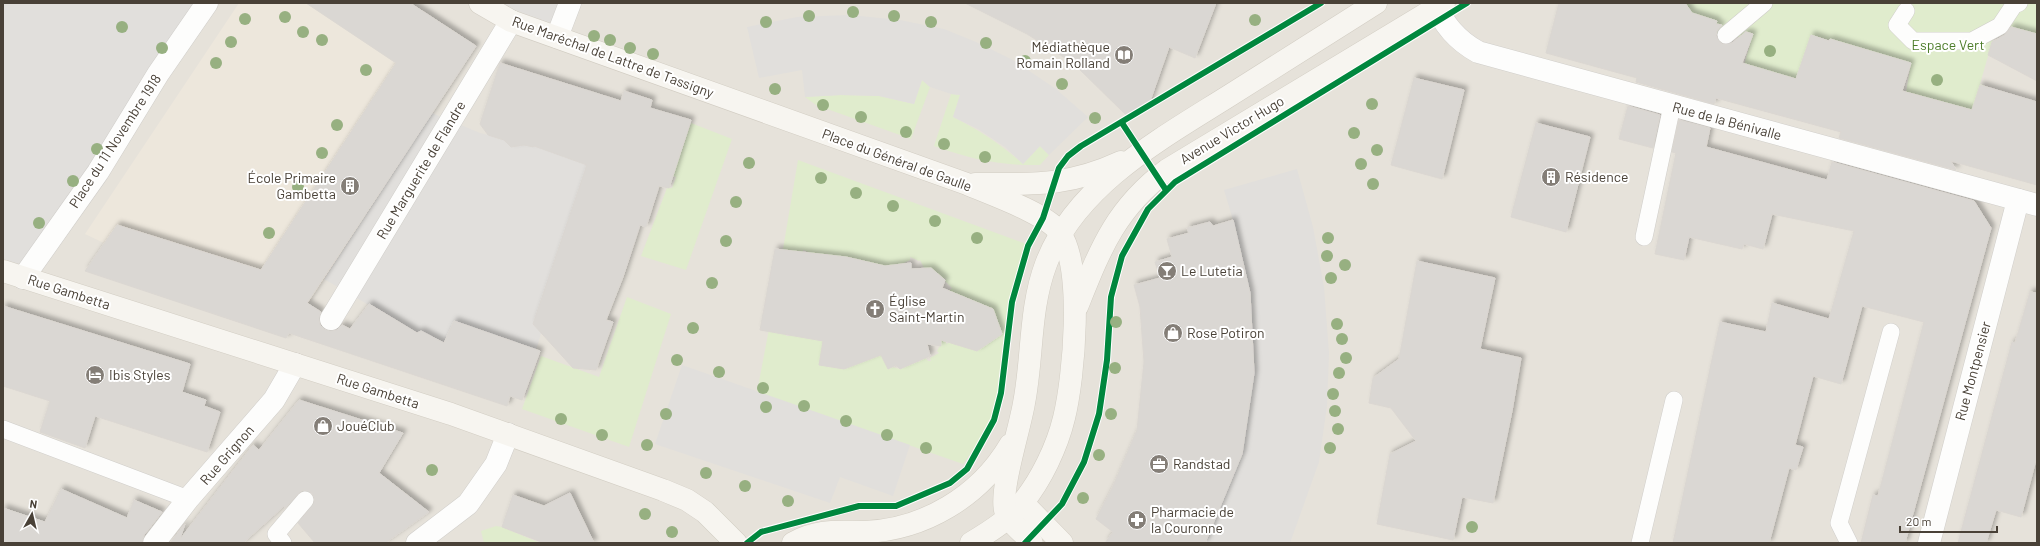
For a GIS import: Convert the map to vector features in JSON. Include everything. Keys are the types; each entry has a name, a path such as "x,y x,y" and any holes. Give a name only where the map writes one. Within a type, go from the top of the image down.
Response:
{"main road":[{"name":"Rue Maréchal de Lattre de Tassigny","path":"480,3 512,21 726,98"},
{"name":"Avenue Victor Hugo","path":"968,184 1041,184 1069,180 1105,169 1141,152 1376,3"},
{"name":"Avenue Victor Hugo","path":"1076,310 1097,256 1109,233 1122,213 1149,183 1167,170 1438,5"},
{"name":"Place du Général de Gaulle","path":"726,98 968,184 1043,218 1056,227 1061,234 1070,257 1076,310 1069,392 1064,420 1045,467 1015,510 970,543"},
{"name":"Avenue Victor Hugo","path":"1061,234 1073,217 1096,191 1141,152"},
{"path":"1061,234 1046,264 1036,301 1028,373 1004,493 1005,510 1015,510 1062,543"},
{"name":"Rue Gambetta","path":"13,274 508,434 687,500 705,512 736,543"},
{"path":"793,543 819,532 865,532 889,529 917,521 948,507 966,497 990,474 1001,459 1019,424"},
{"path":"1015,510 1032,543"}],"street":[{"name":"Place du 11 Novembre 1918","path":"13,274 98,172 158,74 207,3"},
{"path":"557,37 570,3"},
{"name":"Rue de la Bénivalle","path":"1438,5 1451,30 1464,44 1478,52 2027,203"},
{"name":"Rue Marguerite de Flandre","path":"331,319 512,21"},
{"name":"Rue Montpensier","path":"1928,543 2027,203"},
{"name":"Rue Grignon","path":"154,543 188,500 274,400 295,364"},
{"path":"417,543 468,504 496,464 508,434"}],"lane":[{"path":"1726,35 1764,3"},
{"path":"1906,11 1897,25 1913,41 1972,41 2000,26 2014,4 2019,3"},
{"path":"1644,237 1672,106"},
{"path":"1849,543 1838,523 1891,332"},
{"path":"1640,543 1674,400"},
{"path":"3,429 188,500"},
{"path":"283,543 276,534 305,500"}],"shaded area":[{"path":"3,3 2037,3 2037,543 3,543"},
{"path":"3,3 200,3 23,278 3,271"},
{"path":"239,3 410,3 476,46 286,338 85,271 104,243 85,234"},
{"path":"480,3 570,3 557,37"},
{"path":"850,15 900,20 944,29 976,42 1013,60 1056,89 1088,117 1049,155 1040,146 1023,164 1005,147 978,129 953,117 960,95 951,94 930,87 922,80 914,104 879,96 841,95 805,97 802,70 759,78 747,27 797,17"},
{"path":"432,113 480,133 533,147 607,154 563,237 538,310 547,313 536,350 454,321 444,343 417,333 324,279"},
{"path":"1297,169 1313,227 1324,287 1329,353 1327,406 1319,462 1290,543 1204,543 1242,454 1254,373 1233,220 1224,190"},
{"path":"682,365 910,445 893,496 840,477 830,503 655,444"}],"green space":[{"name":"Espace Vert","path":"1685,3 2037,3 2037,35 2009,26 1994,35 1980,84 2012,97 2006,119 1906,92 1911,63 1811,35 1796,79 1744,65 1753,34 1745,31 1742,38 1714,32 1717,21 1692,13"},
{"path":"922,80 930,87 911,139 816,105 805,97 841,95 879,96 914,104"},
{"path":"951,94 960,95 953,117 990,138 1023,164 1040,146 1049,155 1040,165 999,163 960,155 934,146"},
{"path":"691,123 732,139 686,270 641,256 667,188 672,188 676,177 673,176"},
{"path":"798,160 1026,244 1009,301 998,396 991,420 982,438 963,464 757,392 769,329 786,332 786,336 790,336 790,333 807,337 807,339 811,338 824,341 819,365 844,369 857,364 861,348 882,352 892,367 900,369 917,359 918,362 920,359 925,357 928,361 931,361 930,358 939,353 937,351 941,344 937,339 946,342 946,344 950,342 960,344 963,347 997,338 997,329 1000,328 984,305 983,307 947,292 952,288 945,281 946,278 944,279 924,268 920,260 919,261 910,257 910,260 896,265 895,269 847,257 828,257 828,254 825,254 824,257 807,254 808,252 803,250 803,253 783,249"},
{"path":"627,297 671,314 629,447 522,409 541,356 599,377"},
{"path":"496,526 502,527 540,543 484,543 481,531"}],"building":[{"name":"École Primaire Gambetta","path":"306,3 410,3 476,46 307,303 321,312 319,318 320,325 324,329 330,331 337,330 342,325 350,329 369,304 417,333 421,331 444,343 454,321 540,351 522,400 510,396 507,406 289,333 286,338 85,271 117,225 261,270 396,63"},
{"name":"Médiathèque Romain Rolland","path":"965,3 1216,3 1195,58 1169,47 1149,104 1126,115 1073,63 1027,34"},
{"path":"1559,3 1685,3 1692,13 1717,21 1716,24 1722,25 1717,31 1716,36 1722,44 1732,43 1746,32 1753,34 1742,63 1796,79 1811,35 1829,41 1830,39 1911,63 1902,91 1972,110 1980,85 2037,102 2037,185 1951,161 1956,170 1839,138 1841,132 1716,98 1714,104 1636,82 1637,78 1546,53"},
{"path":"2011,27 2037,34 2037,81 1988,55 1992,42 2005,35"},
{"path":"500,63 621,101 624,91 652,100 650,108 691,120 669,188 659,186 646,227 640,225 623,277 606,320 613,322 596,370 573,368 533,324 587,165 534,146 524,145 511,147 504,140 488,135 480,124"},
{"path":"1414,78 1464,90 1442,179 1391,165"},
{"path":"1628,106 1660,115 1653,148 1619,139"},
{"path":"1679,120 1710,128 1706,147 1827,180 1832,162 1974,201 1991,228 1905,543 1861,543 1873,495 1878,496 1924,322 1862,306 1841,384 1813,376 1795,445 1803,447 1796,470 1789,468 1769,543 1673,543 1720,322 1766,332 1772,303 1829,319 1854,231 1772,214 1763,249 1744,244 1742,249 1689,237 1684,260 1655,254 1676,153 1672,152"},
{"name":"Résidence","path":"1536,123 1590,137 1566,232 1511,217"},
{"path":"1233,220 1250,293 1254,373 1242,454 1205,543 1105,543 1113,532 1096,519 1113,486 1137,430 1144,362 1140,307 1134,285 1160,278 1155,262 1172,257 1167,239 1189,233 1187,228 1210,222 1213,226"},
{"name":"Église Saint-Martin","path":"775,249 846,257 885,266 911,263 911,269 931,268 945,280 942,288 993,309 1002,334 977,351 941,340 941,346 927,344 930,356 900,369 896,365 888,369 881,355 844,369 819,365 823,341 760,330"},
{"path":"1417,261 1495,278 1480,349 1521,358 1512,411 1493,503 1462,497 1453,540 1377,524 1390,454 1416,441 1391,408 1369,403 1373,378 1399,359"},
{"path":"2030,292 2037,293 2037,456 2021,517 1996,510 1986,543 1958,543 2012,342 2015,343"},
{"name":"Ibis Styles","path":"3,306 190,364 182,392 206,400 204,406 220,412 207,452 95,416 85,448 40,432 50,401 3,386"},
{"path":"299,400 403,433 379,473 429,512 385,543 315,543 298,523 315,501 312,493 302,490 285,508 284,506 243,543 170,543 185,524 180,539 253,445 259,450"},
{"path":"61,489 127,518 134,500 162,512 144,535 142,543 3,543 3,508 45,522"},
{"path":"570,493 594,543 544,543 502,527 513,495 544,506"}],"cycle path":[{"path":"747,543 761,532 859,506 896,506 950,483 967,469 994,420 1001,393 1012,302 1028,246 1043,218 1059,168 1068,156 1081,146 1321,3"},
{"path":"1025,543 1062,504 1084,462 1099,414 1107,360 1111,297 1122,256 1148,209 1175,182 1467,3"},
{"path":"1122,123 1166,190"}],"place":[{"name":"Médiathèque Romain Rolland","path":"1124,55"},
{"name":"Résidence","path":"1551,177"},
{"name":"École Primaire Gambetta","path":"350,186"},
{"name":"Le Lutetia","path":"1167,271"},
{"name":"Église Saint-Martin","path":"875,309"},
{"name":"Rose Potiron","path":"1173,333"},
{"name":"Ibis Styles","path":"95,375"},
{"name":"JouéClub","path":"323,426"},
{"name":"Randstad","path":"1159,464"},
{"name":"Pharmacie de la Couronne","path":"1137,520"}]}
